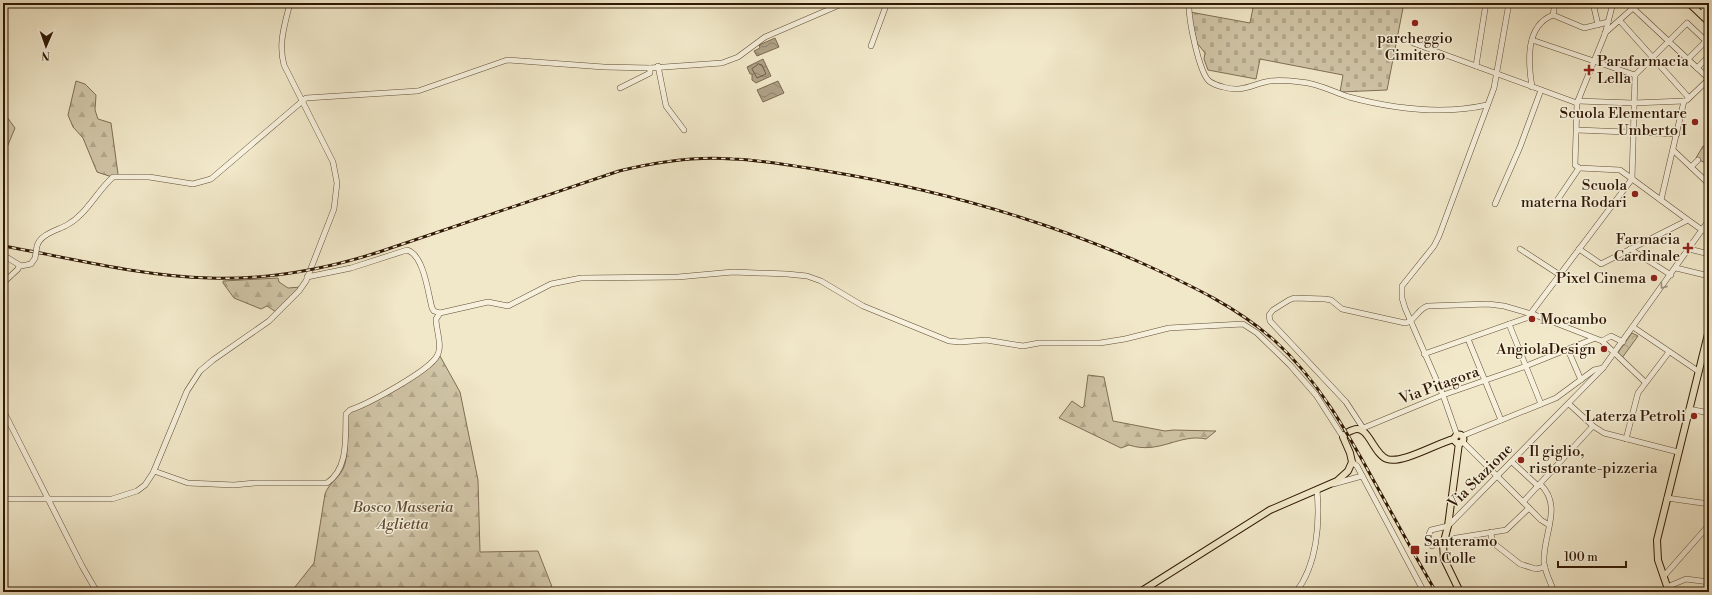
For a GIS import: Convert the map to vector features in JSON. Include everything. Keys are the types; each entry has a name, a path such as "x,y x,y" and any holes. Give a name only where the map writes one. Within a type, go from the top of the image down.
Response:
{"main road":[{"path":"1689,3 1709,22"},
{"path":"1668,590 1658,560 1656,545 1709,330"},
{"path":"1140,592 1247,524 1279,506 1333,484 1348,471 1352,462 1343,437 1354,429 1362,428 1379,453 1389,460 1404,458 1459,439 1448,526 1444,540 1444,559 1460,592"}],"street":[{"path":"3,499 102,499 121,497 137,491 144,485 154,471 188,391 200,371 220,354 269,321 292,299 307,277 334,209 337,183 333,162 286,71 281,52 282,36 290,3"},
{"path":"3,255 19,266 31,264 35,258 38,243 44,237 68,225 82,213 113,177 149,177 193,184 211,179 260,139 306,98 418,91 508,60 584,66 650,68 658,66 722,63 731,60 765,37 844,3"},
{"path":"871,46 887,3"},
{"path":"1189,3 1188,16 1194,44 1207,78 1216,85 1239,90 1270,81 1299,82 1319,85 1349,96 1394,106 1439,109 1487,105"},
{"path":"1476,66 1486,3"},
{"path":"1509,3 1492,93 1437,241 1402,286 1402,298 1424,354 1443,394 1459,439 1541,520 1549,525"},
{"path":"1532,86 1528,61 1532,40 1537,25 1553,15 1555,3"},
{"path":"1593,3 1598,24"},
{"path":"1558,199 1577,166 1576,130 1578,102 1605,34 1613,3"},
{"path":"1605,34 1633,8 1642,3"},
{"path":"1701,14 1709,5"},
{"path":"1633,8 1709,79 1687,99 1661,200"},
{"path":"1553,15 1584,28 1608,22"},
{"path":"1620,21 1653,57 1687,99"},
{"path":"1424,354 1533,314 1560,275 1632,179 1635,75 1689,23 1707,40 1688,60"},
{"path":"1532,40 1635,75"},
{"path":"1413,43 1578,102 1634,103 1687,99"},
{"path":"1697,68 1709,56"},
{"path":"658,66 666,106 684,130"},
{"path":"620,88 650,72 650,68"},
{"path":"1495,204 1520,148 1541,90"},
{"path":"1576,130 1677,134"},
{"path":"1673,150 1709,184"},
{"path":"1691,167 1698,160"},
{"path":"1577,166 1620,170 1702,230 1709,231"},
{"path":"1580,249 1601,264 1688,220"},
{"name":"Via Stazione","path":"1448,526 1498,477 1603,368 1709,220"},
{"path":"1520,249 1560,275"},
{"path":"1630,249 1671,275"},
{"path":"1689,249 1709,254"},
{"path":"307,277 351,268 407,250 413,253 423,273 432,308 440,313"},
{"path":"3,283 18,269 19,266"},
{"path":"1676,268 1709,276"},
{"path":"154,471 188,483 234,485 327,483 336,476 342,466 346,414 350,410 388,391 433,361 438,353 436,319 440,313 488,302 508,306 544,287 569,280 589,278 678,277 733,272 806,276 821,281 863,306 949,341 960,342 979,339 1023,346 1039,343 1100,343 1125,339 1169,328 1230,323 1243,324 1257,333 1290,365 1316,395 1343,437"},
{"path":"1362,428 1350,406 1270,321 1269,315 1273,310 1294,298 1325,299 1348,310 1401,322 1410,321 1423,307 1433,305 1488,304 1504,306 1533,314 1593,339 1602,341 1645,382"},
{"path":"1509,324 1541,404"},
{"path":"1633,327 1698,371"},
{"path":"1602,341 1611,336 1623,342"},
{"path":"1468,339 1501,420"},
{"name":"Via Pitagora","path":"1362,428 1443,394 1526,366 1593,339"},
{"path":"1568,350 1581,380"},
{"path":"1626,439 1638,393 1669,352"},
{"path":"1459,439 1556,398 1594,370 1603,368"},
{"path":"1569,404 1593,426 1604,433 1678,452"},
{"path":"1689,409 1709,413"},
{"path":"3,410 82,566 97,592"},
{"path":"1523,502 1593,426"},
{"path":"1352,462 1357,466 1424,592"},
{"path":"1512,462 1548,491 1551,500 1552,512 1545,548 1545,565 1554,592"},
{"path":"1333,484 1362,476"},
{"path":"1296,592 1303,583 1316,540 1318,507 1317,490"},
{"path":"1667,498 1709,504"},
{"path":"1444,540 1506,530 1529,508"},
{"path":"1664,576 1709,525"},
{"path":"1432,546 1429,534 1431,530 1448,526"},
{"path":"1491,532 1492,542 1520,564 1536,569 1545,565"},
{"path":"1668,590 1686,578 1709,582"}],"green space":[{"path":"1254,3 1404,3 1387,90 1340,92 1343,75 1260,59 1256,79 1208,70 1204,59 1205,53 1197,43 1190,12 1250,23"},
{"path":"76,81 85,84 96,95 95,110 98,119 111,123 118,174 112,177 97,172 83,138 73,127 68,115"},
{"path":"7,117 15,128 3,157 3,121"},
{"path":"1703,146 1709,148 1709,165 1696,158"},
{"path":"278,278 279,282 288,288 301,287 276,312 267,306 261,309 234,298 223,283 223,281"},
{"path":"1632,333 1638,336 1622,358 1617,354"},
{"name":"Bosco Masseria Aglietta","path":"440,356 460,392 478,480 480,552 538,551 554,592 291,592 314,563 325,494 345,464 348,413 369,404"},
{"path":"1088,375 1104,377 1113,421 1165,431 1216,431 1206,439 1187,439 1150,447 1129,445 1121,448 1059,418 1072,401 1082,408 1084,406"}],"water":[{"path":"775,38 779,47 757,56 754,51 760,48 759,45"},
{"path":"763,59 771,76 756,83 752,80 752,74 750,74 747,67"},
{"path":"778,81 784,93 763,102 757,90"}],"railway":[{"path":"3,246 106,266 157,274 209,278 252,277 316,269 337,264 379,252 619,171 661,162 704,158 768,162 867,178 908,187 1029,220 1108,249 1197,289 1230,308 1260,329 1291,356 1319,390 1343,426 1436,592"}],"place":[{"name":"parcheggio Cimitero","path":"1415,23"},
{"name":"Parafarmacia Lella","path":"1589,70"},
{"name":"Scuola Elementare Umberto I","path":"1695,122"},
{"name":"Scuola materna Rodari","path":"1635,194"},
{"name":"Farmacia Cardinale","path":"1688,248"},
{"name":"Pixel Cinema","path":"1654,278"},
{"name":"Mocambo","path":"1532,319"},
{"name":"AngiolaDesign","path":"1604,349"},
{"name":"Laterza Petroli","path":"1694,416"},
{"name":"Il giglio, ristorante-pizzeria","path":"1521,460"},
{"name":"Santeramo in Colle","path":"1415,550"}]}
